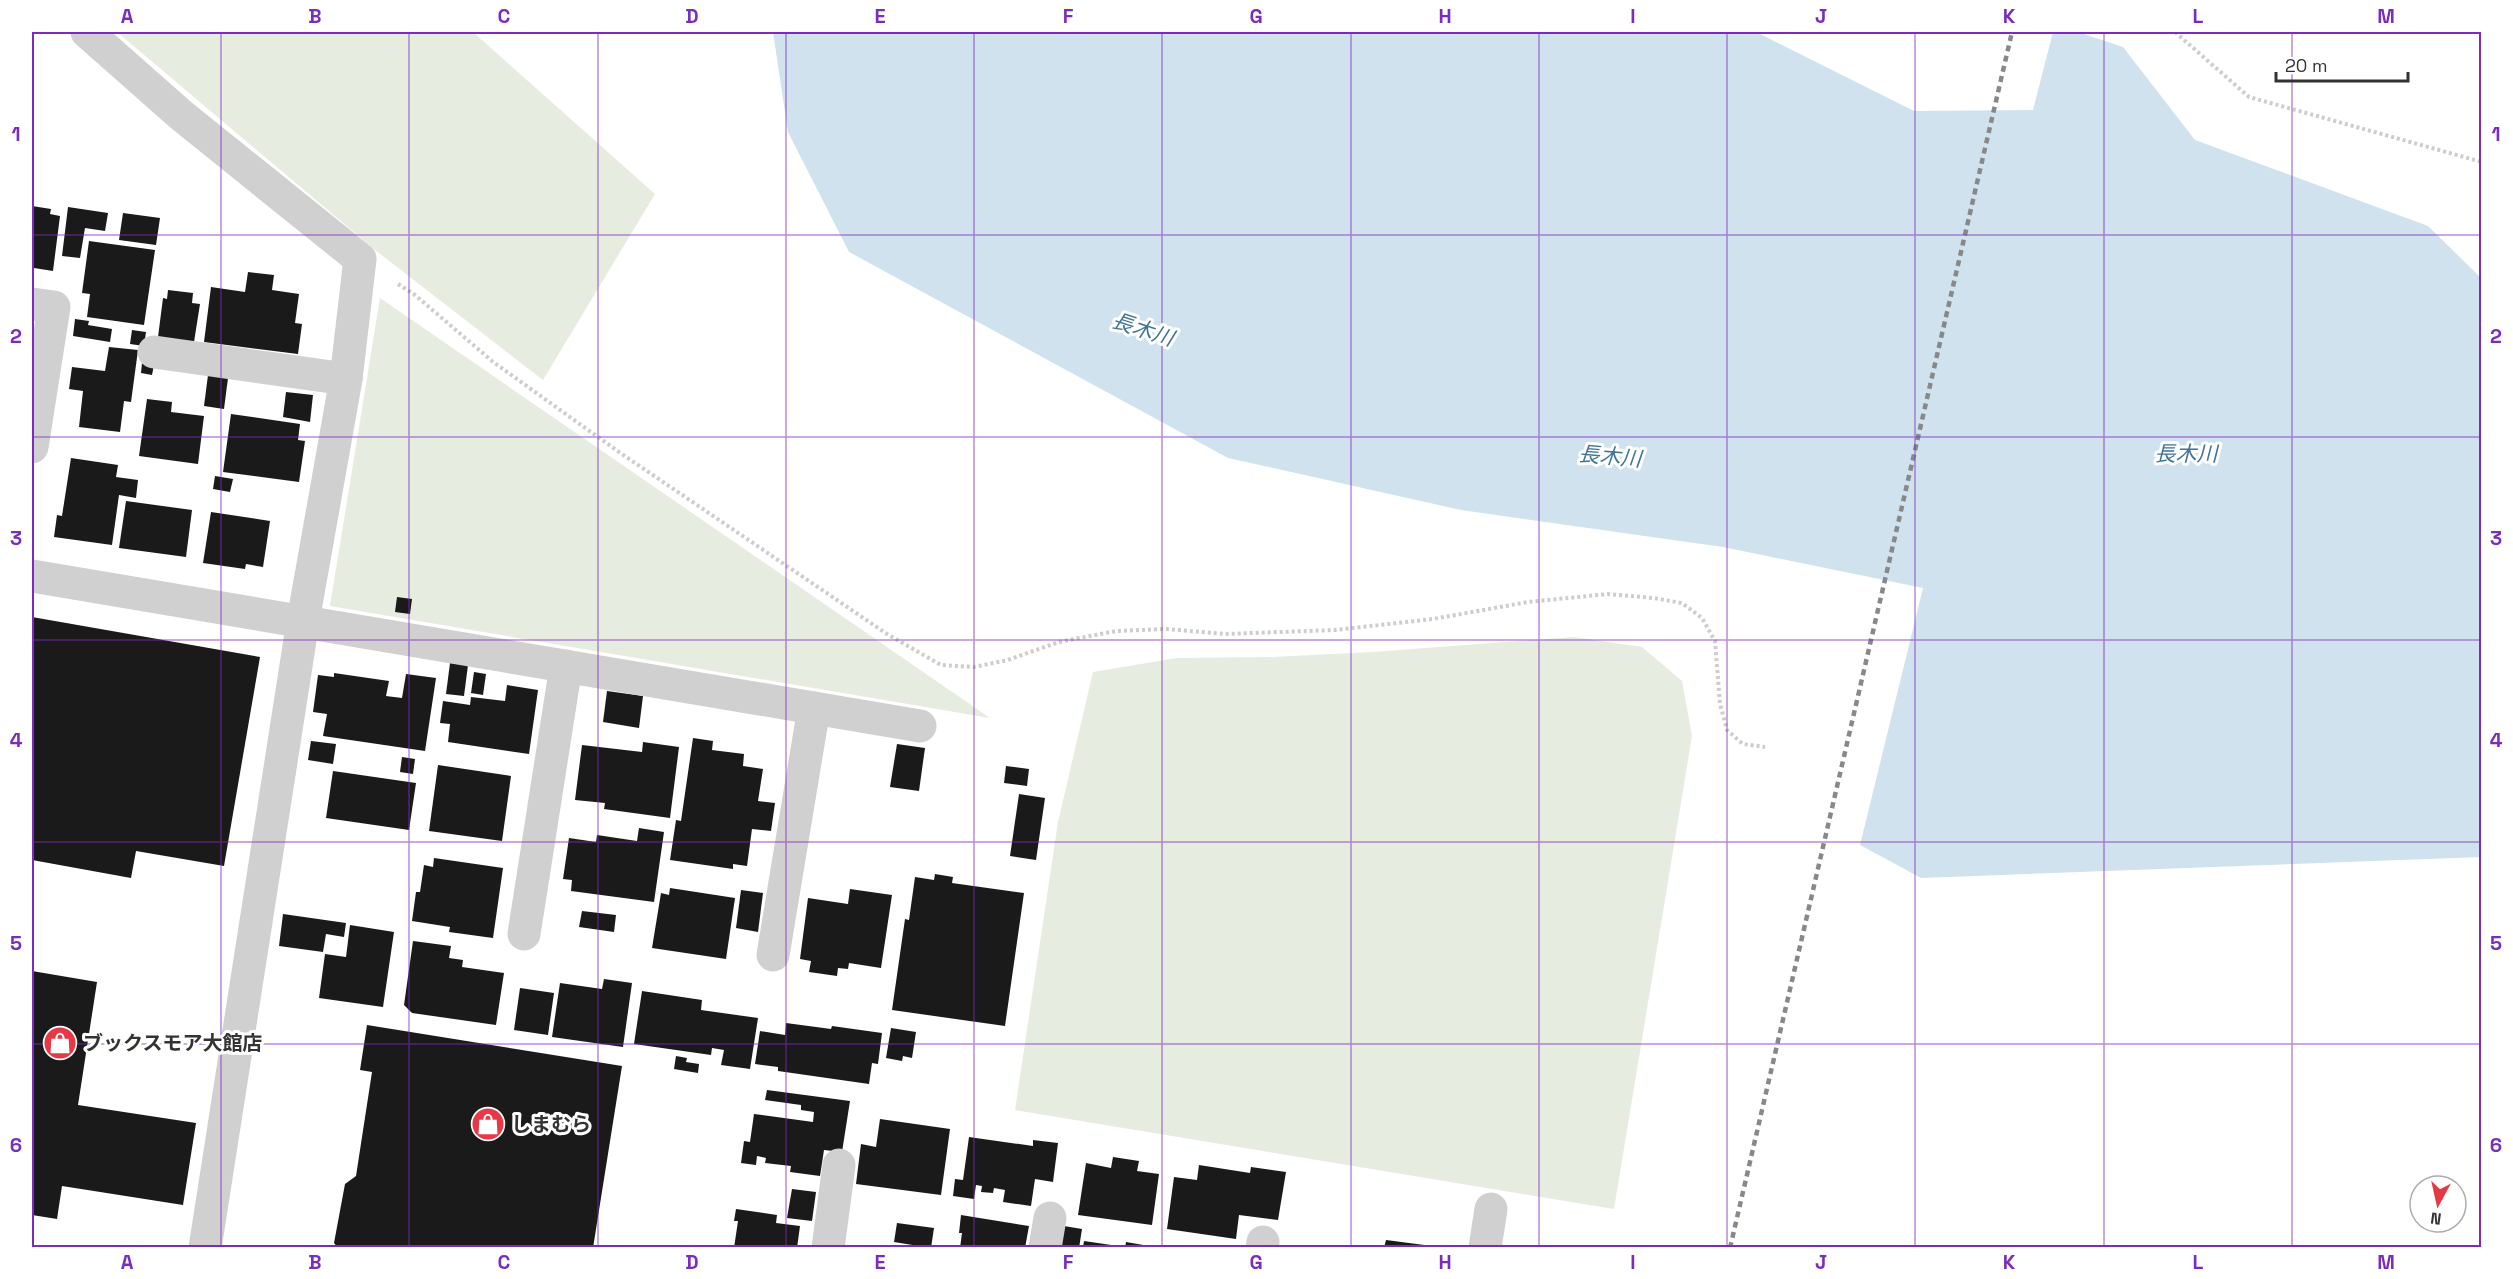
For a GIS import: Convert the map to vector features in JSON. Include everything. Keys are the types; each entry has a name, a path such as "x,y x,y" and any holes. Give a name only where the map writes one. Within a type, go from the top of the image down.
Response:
{"street":[{"path":"87,32 181,115 360,259 346,379 303,621 205,1248"},
{"path":"32,304 54,307 32,447"},
{"path":"154,352 346,379"},
{"path":"32,576 920,726"},
{"path":"524,933 566,666"},
{"path":"773,955 814,708"},
{"path":"828,1248 839,1165"},
{"path":"1485,1248 1491,1209"}],"path":[{"path":"2175,32 2249,97 2481,162"},
{"path":"360,259 415,295 492,361 616,450 887,634 942,665 974,668 1008,660 1059,642 1116,631 1166,629 1225,634 1335,630 1433,619 1528,602 1585,596 1608,594 1653,598 1682,603 1702,618 1715,641 1720,704 1727,730 1743,744 1765,747"}],"shaded area":[{"path":"117,32 473,32 655,194 543,380 375,250"},
{"path":"380,298 990,718 330,606"},
{"path":"1574,637 1642,647 1682,681 1692,736 1614,1209 1015,1110 1058,822 1093,672 1177,658 1272,657 1373,652"}],"water":[{"name":"長木川","path":"773,32 1756,32 1914,111 2033,110 2053,32 2078,32 2123,47 2195,140 2428,226 2481,278 2481,857 1921,878 1860,845 1923,588 1723,547 1461,510 1228,458 849,252 788,132"}],"building":[{"path":"32,206 51,209 50,214 60,216 53,271 34,268 33,275"},
{"path":"68,207 108,213 105,231 85,228 80,258 62,256"},
{"path":"123,213 160,218 156,245 119,240"},
{"path":"89,241 155,250 144,325 87,317 90,294 82,293"},
{"path":"248,272 274,275 272,290 299,294 295,323 302,324 298,354 204,342 211,287 245,292"},
{"path":"168,290 193,293 192,303 200,304 194,342 158,337 163,298 167,299"},
{"path":"75,319 89,321 88,325 112,329 110,342 73,336"},
{"path":"132,330 146,332 144,346 130,344"},
{"path":"109,347 138,350 131,402 124,401 120,432 79,427 83,391 69,389 72,367 105,371"},
{"path":"142,363 154,365 152,375 141,373"},
{"path":"208,375 228,378 224,409 204,406"},
{"path":"286,392 313,395 310,422 283,417"},
{"path":"147,399 172,402 171,412 204,416 198,464 139,456"},
{"path":"231,414 300,424 298,440 305,441 299,482 223,472"},
{"path":"71,458 118,465 116,477 138,480 136,498 119,495 112,545 54,537 57,515 62,516"},
{"path":"215,476 233,479 230,492 213,489"},
{"path":"126,501 192,510 186,557 119,548"},
{"path":"211,512 270,521 263,567 246,564 245,569 203,563"},
{"path":"397,597 412,599 410,614 395,612"},
{"path":"32,617 260,657 224,866 136,851 131,878 32,860"},
{"path":"450,663 468,665 464,696 446,694"},
{"path":"474,672 486,674 483,695 471,693"},
{"path":"334,673 389,681 386,696 402,698 406,674 436,678 425,751 323,736 327,714 313,712 318,675 334,677"},
{"path":"507,685 538,690 529,754 448,742 450,724 440,723 443,701 470,705 471,697 505,701"},
{"path":"607,691 643,696 639,728 603,722"},
{"path":"693,738 713,741 712,750 744,754 743,766 763,769 758,801 775,803 771,831 752,829 747,866 733,864 733,869 670,860 676,820 681,821"},
{"path":"311,741 336,744 333,764 308,760"},
{"path":"643,742 679,747 670,818 604,809 605,803 575,800 582,745 642,752"},
{"path":"897,744 925,748 919,791 890,787"},
{"path":"402,757 415,759 413,774 400,772"},
{"path":"438,765 511,776 502,841 429,831"},
{"path":"1006,766 1029,769 1027,786 1004,783"},
{"path":"333,771 416,783 409,830 326,818"},
{"path":"1019,794 1045,798 1036,860 1010,856"},
{"path":"639,828 664,832 654,902 571,891 572,880 563,879 569,838 596,842 597,835 637,841"},
{"path":"434,858 503,868 493,938 449,932 450,927 412,921 416,892 420,892 424,865 433,867"},
{"path":"935,874 953,877 952,883 1024,893 1005,1026 892,1010 905,919 909,920 915,877 934,880"},
{"path":"670,888 735,898 726,959 652,948 661,893 669,895"},
{"path":"850,889 892,895 881,968 849,963 848,969 838,968 837,976 809,972 811,961 800,959 808,898 848,904"},
{"path":"741,890 763,893 758,932 736,928"},
{"path":"582,911 616,915 614,932 579,927"},
{"path":"283,914 346,923 344,937 326,934 323,952 279,946"},
{"path":"350,925 394,932 383,1007 319,998 325,954 346,957"},
{"path":"413,941 451,946 449,958 463,960 462,967 504,973 496,1025 412,1013 404,1005"},
{"name":"ブックスモア大館店","path":"32,971 97,982 78,1105 196,1123 183,1205 62,1186 57,1219 32,1215"},
{"path":"604,979 632,983 623,1047 552,1037 560,983 602,989"},
{"path":"520,988 554,993 548,1035 514,1030"},
{"path":"642,991 702,1000 701,1010 758,1018 750,1069 721,1065 724,1050 712,1048 711,1055 634,1044"},
{"path":"786,1023 882,1033 878,1064 872,1063 869,1084 778,1071 778,1067 755,1064 760,1031 785,1035"},
{"name":"しまむら","path":"367,1025 622,1066 593,1248 338,1248 334,1243 345,1184 356,1176 372,1072 360,1070"},
{"path":"891,1028 916,1032 912,1058 903,1056 902,1061 886,1058"},
{"path":"676,1056 687,1058 686,1062 699,1064 698,1073 674,1069"},
{"path":"767,1090 850,1101 842,1152 824,1150 820,1176 790,1172 791,1166 765,1163 766,1158 757,1156 756,1165 741,1163 744,1141 750,1142 754,1114 813,1122 814,1112 801,1110 801,1105 765,1100"},
{"path":"880,1119 950,1129 941,1195 856,1184 861,1144 876,1147"},
{"path":"969,1137 1033,1146 1033,1140 1058,1143 1053,1182 1035,1179 1031,1206 1003,1202 1005,1190 994,1188 993,1193 981,1192 982,1186 976,1185 974,1199 953,1196 955,1179 963,1180"},
{"path":"1113,1157 1139,1161 1137,1171 1159,1174 1152,1225 1078,1215 1086,1163 1111,1168"},
{"path":"1199,1165 1250,1173 1251,1167 1286,1172 1278,1220 1239,1215 1236,1239 1167,1229 1174,1177 1197,1180"},
{"path":"792,1189 816,1192 812,1221 787,1218"},
{"path":"736,1209 777,1215 776,1223 800,1226 797,1248 734,1248 738,1221 734,1221"},
{"path":"961,1215 1029,1226 1025,1248 960,1248"},
{"path":"897,1223 934,1228 931,1248 894,1242"},
{"path":"1064,1226 1082,1229 1079,1248 1061,1248"},
{"path":"1386,1240 1432,1246 1432,1248 1384,1248"},
{"path":"1084,1241 1118,1246 1118,1248 1083,1248"},
{"path":"1126,1242 1149,1246 1149,1248 1125,1248"}],"railway":[{"path":"1730,1248 2012,32"}],"place":[{"name":"ブックスモア大館店","path":"60,1043"},
{"name":"しまむら","path":"488,1124"}]}
